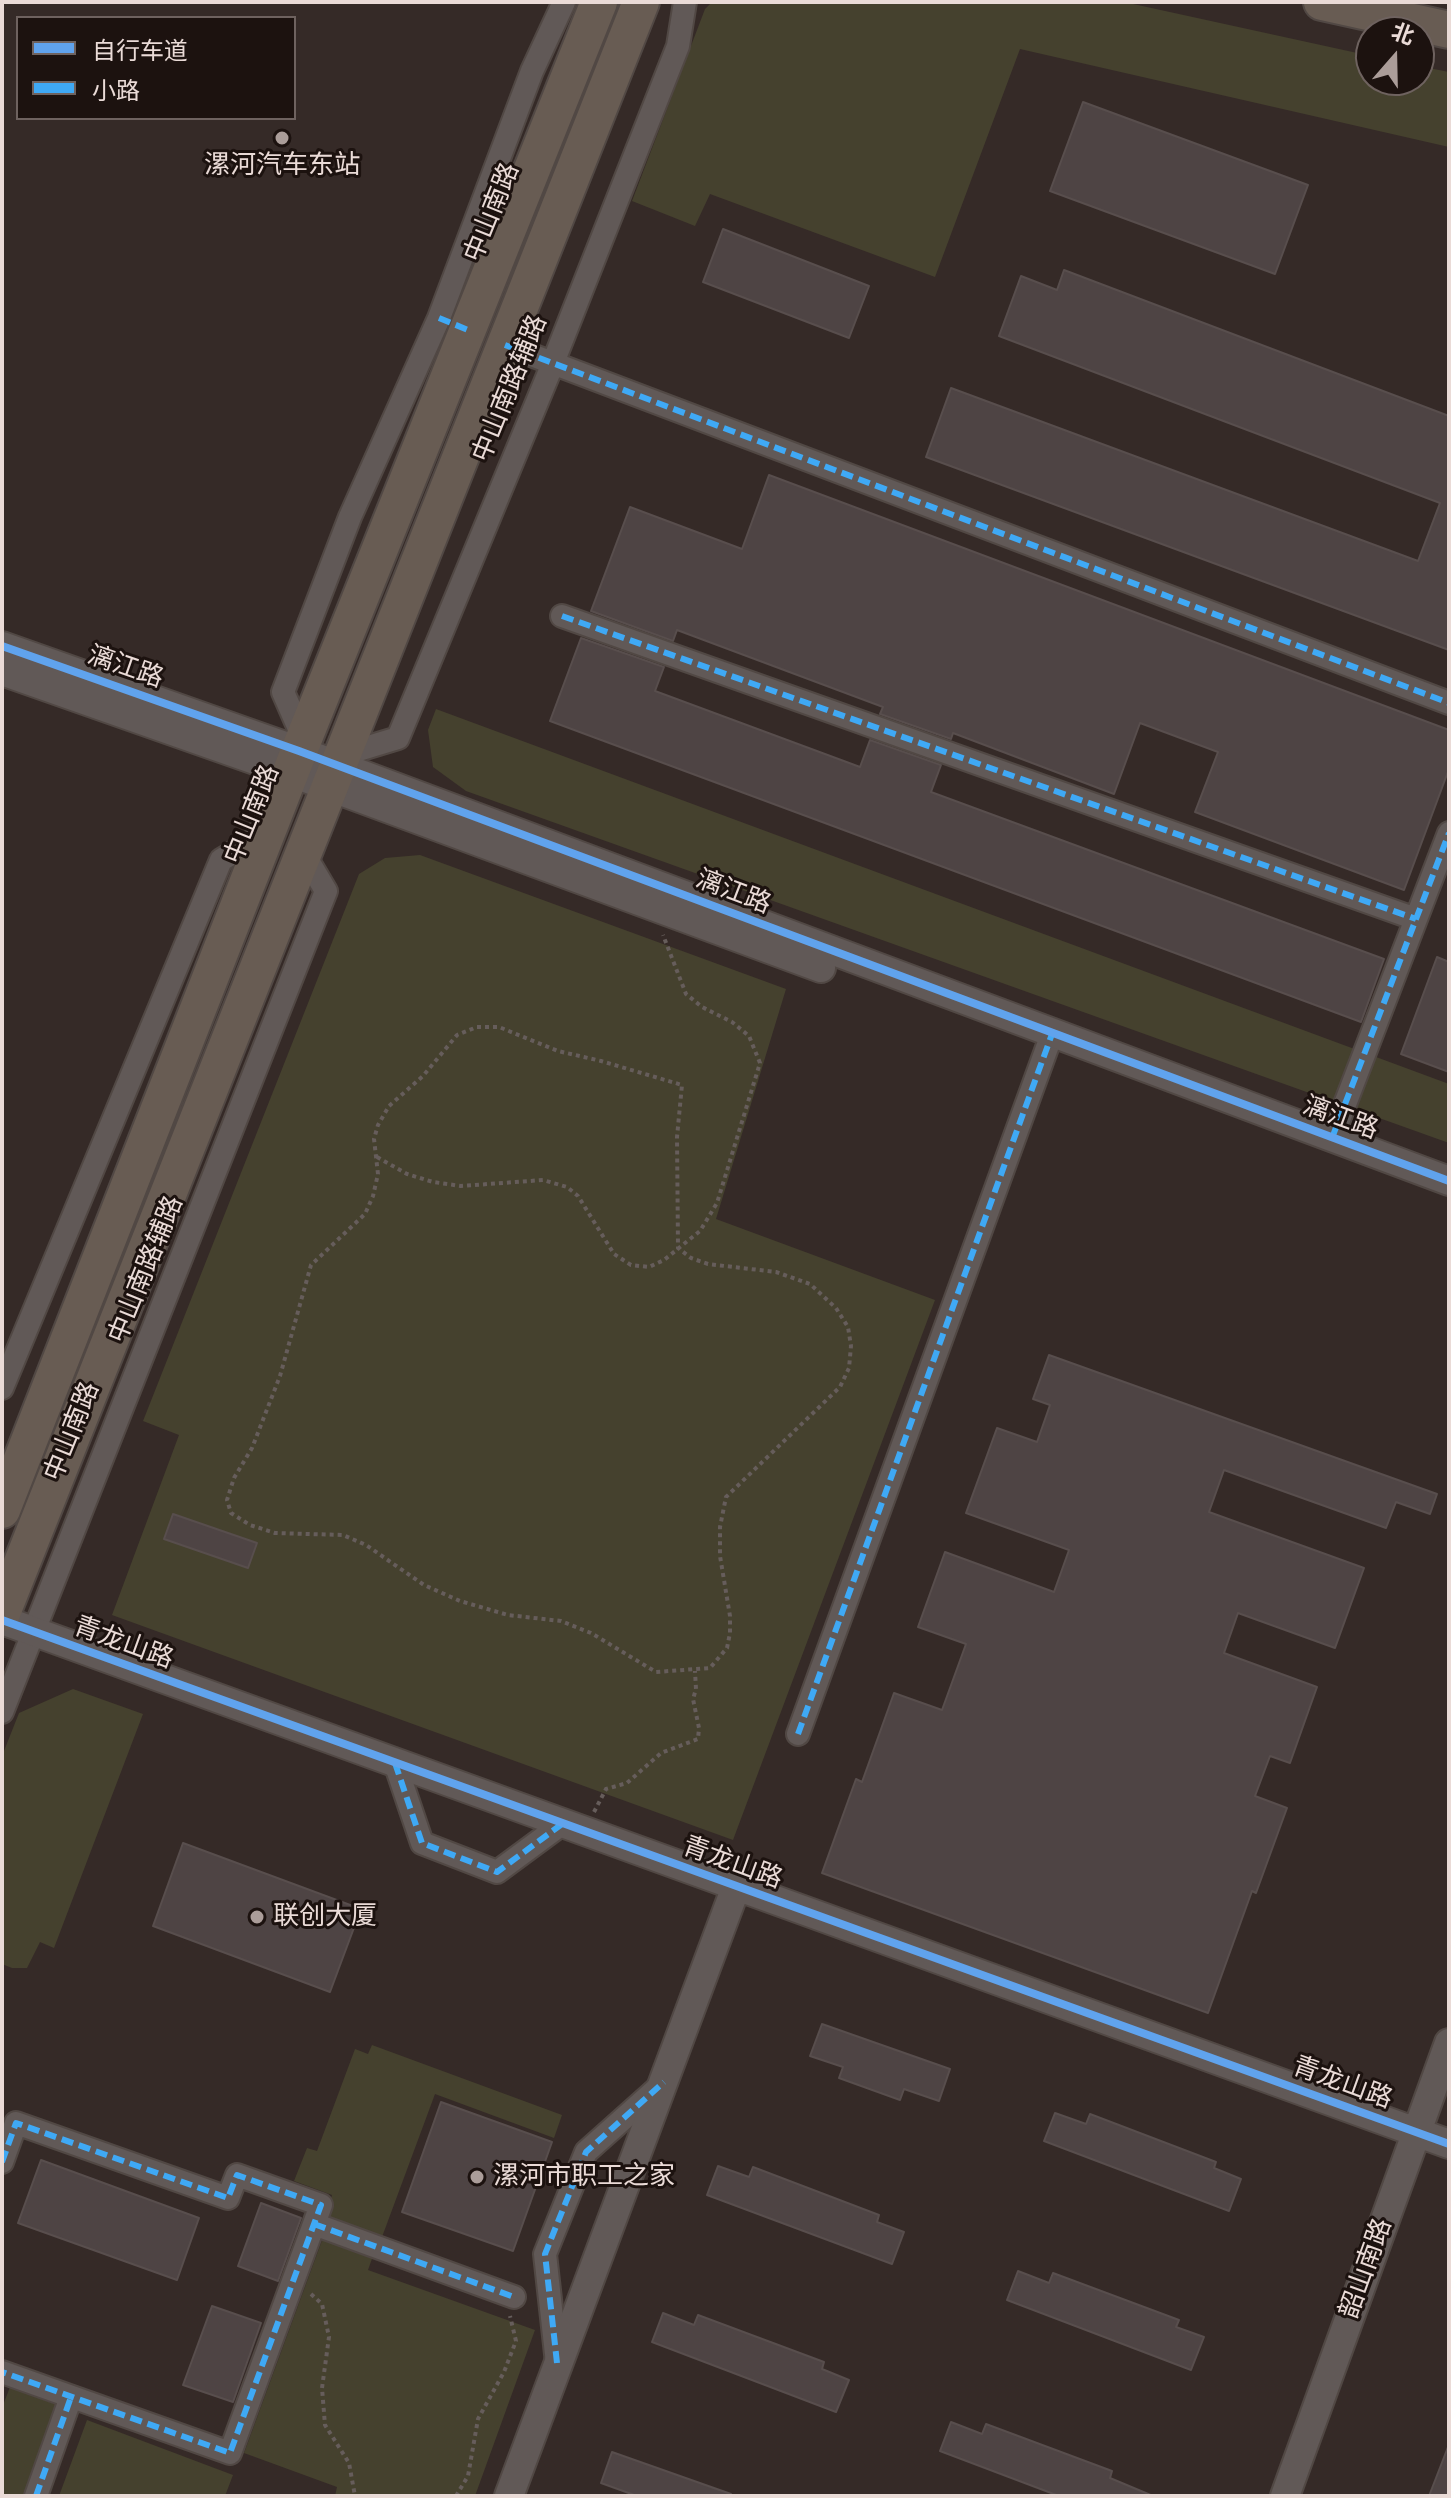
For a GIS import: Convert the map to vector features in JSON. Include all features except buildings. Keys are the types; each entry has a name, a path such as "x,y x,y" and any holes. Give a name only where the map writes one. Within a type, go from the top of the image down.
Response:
{"main road":[{"name":"中山南路","path":"2,1510 298,755 454,324 599,2"},
{"name":"中山南路","path":"2,1613 641,2"},
{"path":"1322,2 1449,30"},
{"path":"454,324 505,345"}],"street":[{"path":"454,324 532,71 564,2"},
{"name":"中山南路辅路","path":"336,769 398,738 553,363 678,46 685,2"},
{"path":"505,345 1449,703"},
{"path":"562,616 1416,919"},
{"name":"漓江路","path":"2,646 336,769 1050,1042 1449,1200"},
{"name":"漓江路","path":"2,671 298,755"},
{"name":"漓江路","path":"336,769 667,912 1332,1138 1449,1181"},
{"path":"2,1388 221,860 267,832"},
{"path":"1332,1138 1449,833"},
{"name":"中山南路辅路","path":"2,1712 326,891 303,852"},
{"path":"798,1734 1050,1042"},
{"name":"青龙山路","path":"2,1620 1449,2144"},
{"path":"395,1763 422,1843 497,1872 573,1828"},
{"path":"509,2496 736,1887"},
{"name":"韶山南路","path":"1285,2496 1449,2043"},
{"path":"557,2363 545,2254 586,2152 664,2082"},
{"path":"2,2162 16,2123 228,2198 237,2175 321,2205 230,2453 71,2397 3,2377"},
{"path":"314,2224 509,2295"},
{"path":"36,2496 71,2397"}],"path":[{"path":"377,1157 407,1174 461,1186 543,1180 567,1187 578,1196 614,1254 631,1265 649,1267 664,1260 700,1231 717,1203 760,1063 749,1036 686,994 662,936 667,912"},
{"path":"477,1027 499,1027 558,1051 682,1085 676,1179 678,1248 691,1258 708,1264 776,1272 810,1284 836,1308 848,1327 851,1346 849,1368 840,1387 726,1497 720,1527 720,1556 730,1633 727,1648 710,1668 656,1672 591,1633 561,1621 508,1615 460,1601 424,1585 366,1545 343,1535 275,1533 250,1525 231,1513 227,1500 234,1478 252,1448 280,1376 311,1265 365,1214 378,1174 374,1139 389,1106 423,1076 457,1035 477,1027"},
{"path":"573,1828 606,1789 627,1783 661,1753 698,1739 693,1699 695,1671"},
{"path":"294,2279 322,2304 329,2337 322,2388 325,2425 349,2463 355,2496"},
{"path":"456,2496 468,2476 478,2419 504,2372 516,2341 509,2295"}],"shaded area":[{"path":"712,2 1124,2 1355,53 1355,96 1435,96 1435,69 1449,72 1449,147 1020,49 935,277 710,194 695,226 632,201 705,9"},
{"path":"436,709 1449,1084 1449,1143 466,791 433,767 428,730"},
{"path":"420,855 786,989 716,1219 935,1300 733,1840 112,1615 179,1435 143,1421 359,874 385,858"},
{"path":"73,1689 143,1714 54,1948 40,1942 27,1968 12,1968 2,1964 2,1756 19,1713"},
{"path":"372,2045 562,2115 554,2138 435,2094 382,2237 325,2216 332,2195 294,2181 307,2148 317,2151 355,2049 368,2054"},
{"path":"324,2235 374,2253 368,2270 535,2330 475,2496 335,2496 337,2487 244,2453"},
{"path":"10,2387 60,2406 26,2496 2,2496 2,2408"},
{"path":"87,2420 233,2475 225,2496 59,2496"}],"marked path":[{"path":"439,318 468,330"},
{"path":"505,345 1449,703"},
{"path":"562,616 1416,919"},
{"path":"1332,1138 1449,833"},
{"path":"798,1734 1052,1034"},
{"path":"395,1763 422,1843 497,1872 562,1824"},
{"path":"557,2363 545,2254 586,2152 664,2082"},
{"path":"2,2162 16,2123 228,2198 237,2175 321,2205 230,2453 2,2372"},
{"path":"314,2224 514,2297"},
{"path":"36,2496 71,2397"}],"cycle path":[{"path":"2,646 299,751 1449,1181"},
{"path":"2,1620 1449,2144"}],"place":[{"name":"漯河汽车东站","path":"282,138"},
{"name":"联创大厦","path":"257,1917"},
{"name":"漯河市职工之家","path":"477,2177"}]}
